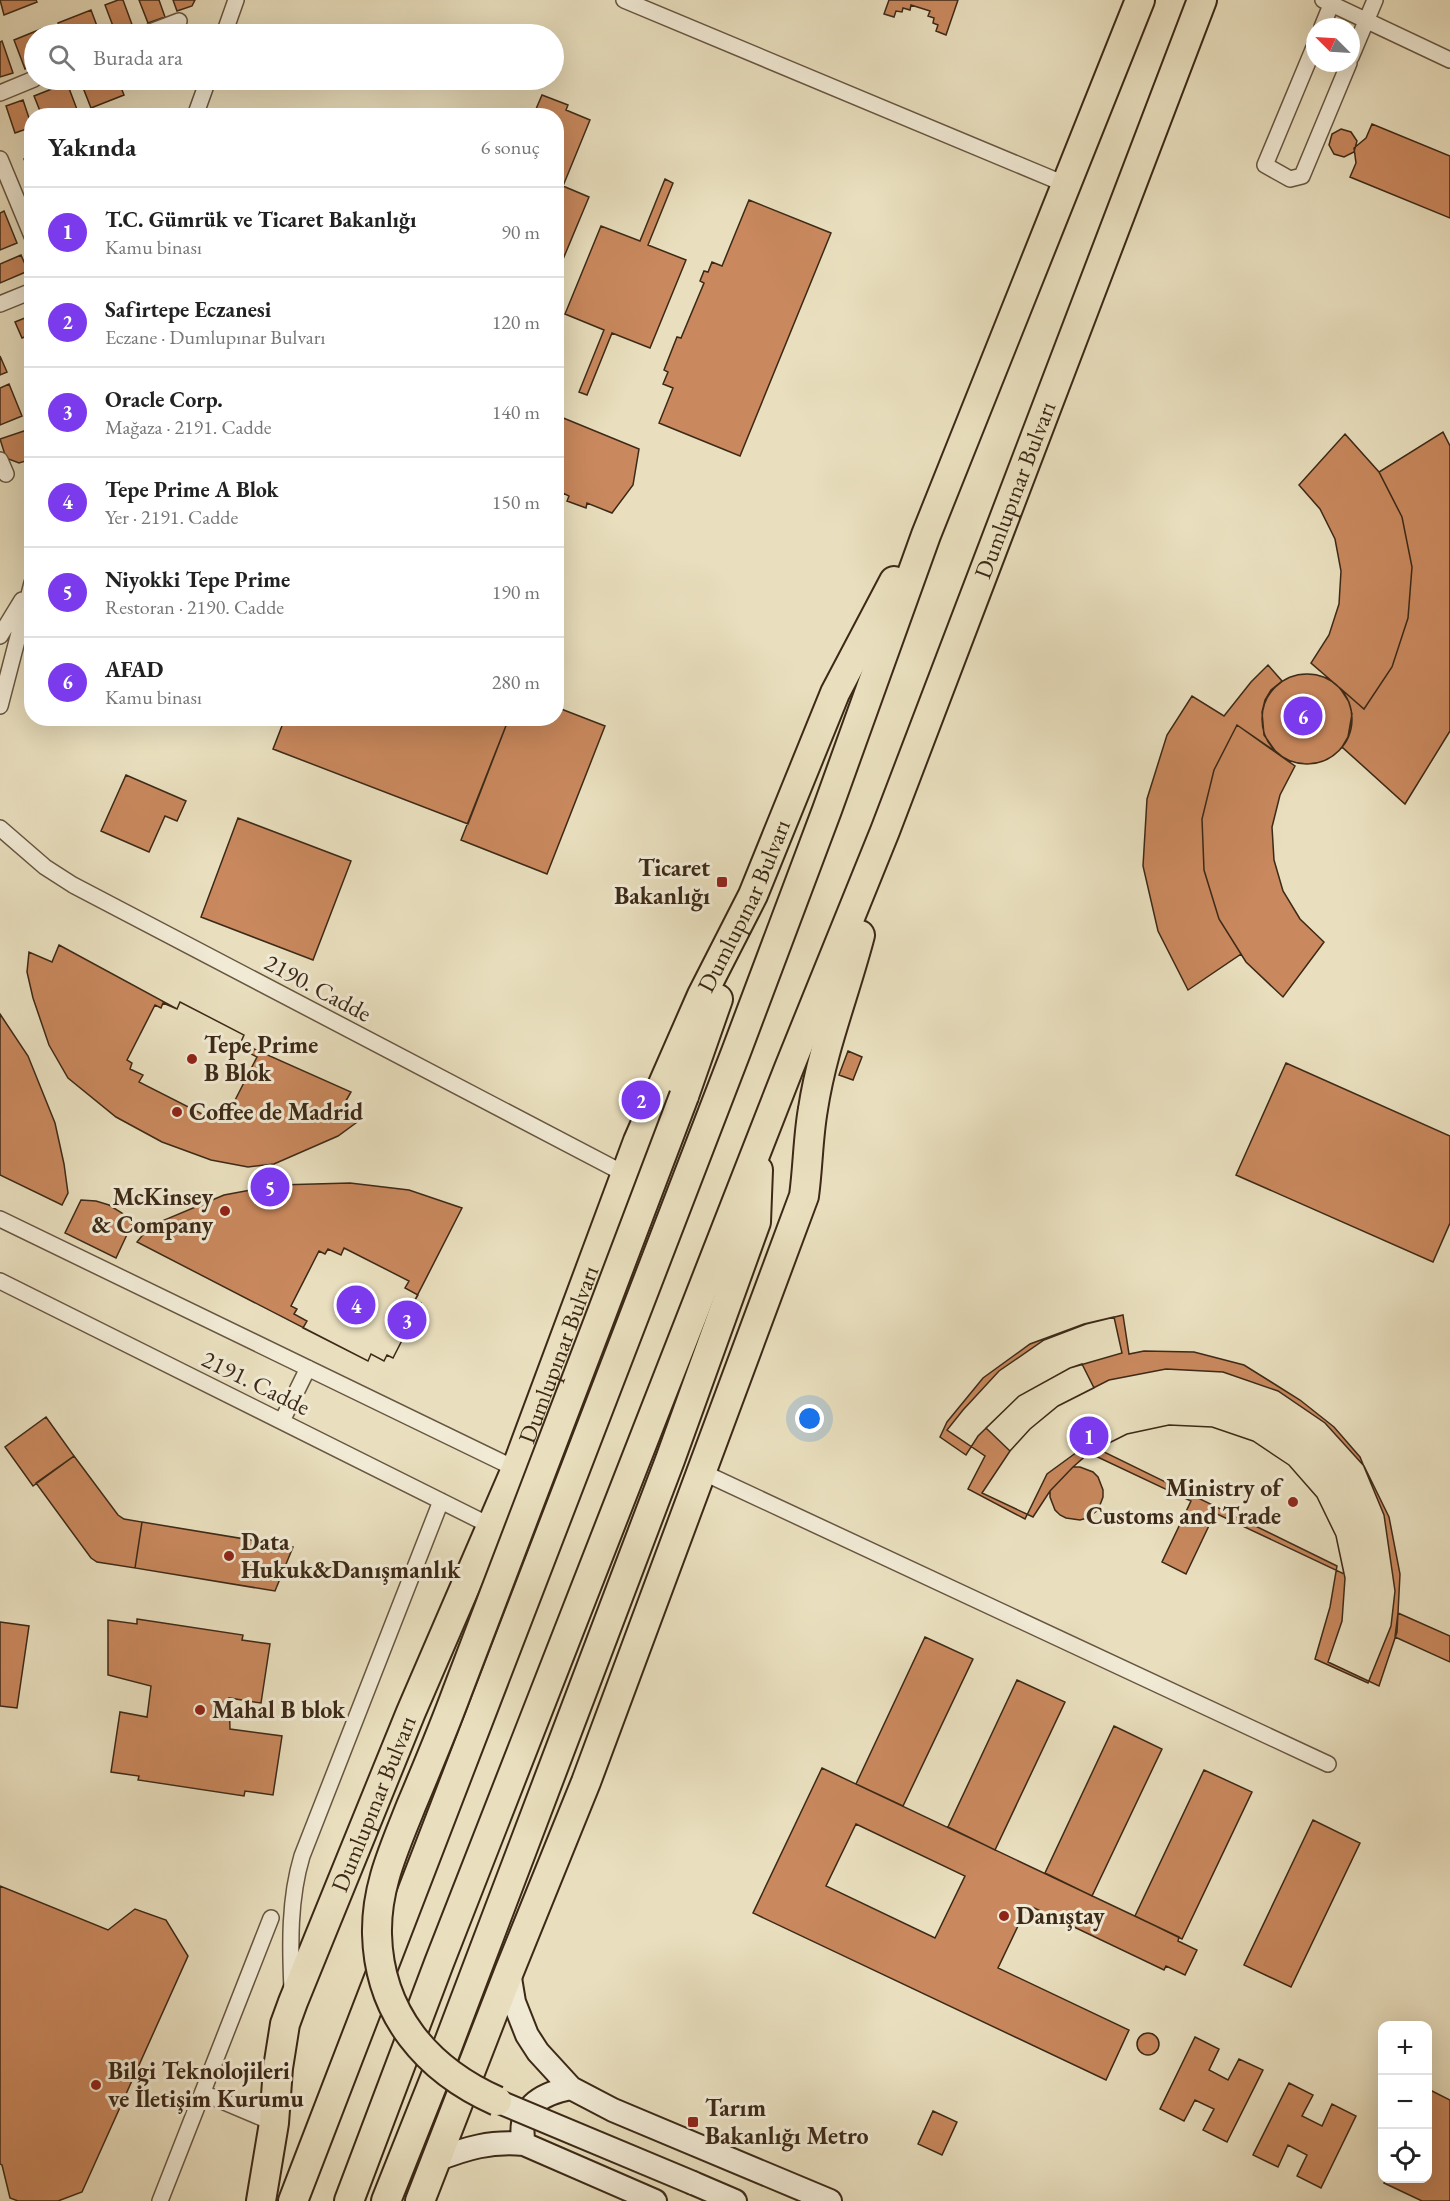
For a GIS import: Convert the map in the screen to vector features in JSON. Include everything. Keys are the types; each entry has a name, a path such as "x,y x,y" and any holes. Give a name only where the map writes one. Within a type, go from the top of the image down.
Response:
{"highway":[{"name":"Dumlupınar Bulvarı","path":"293,2201 740,1041 831,800 926,535 1140,0"},
{"name":"Dumlupınar Bulvarı","path":"349,2201 439,1963 759,1145 885,831 1202,0"},
{"name":"Dumlupınar Bulvarı","path":"261,2201 274,2123 278,2068 285,2024 293,2002 411,1712 516,1469 625,1174 684,1033 753,895 835,693 894,580 926,535"},
{"path":"420,2201 586,1782 804,1196 809,1163 812,1110 830,1034 859,938 885,831"},
{"path":"497,2102 470,2089 427,2056 398,2014 387,1989 379,1955 377,1936 380,1894 389,1858 453,1705 684,1096 753,895"},
{"name":"Dumlupınar Bulvarı","path":"387,2201 670,1460 756,1222 759,1145"}],"main road":[{"path":"509,1972 514,2002 527,2035 538,2052 571,2088 613,2110 830,2201"},
{"path":"524,2144 521,2131 530,2109 540,2098 552,2091 571,2088"},
{"path":"497,2102 735,2201"},
{"path":"436,2160 478,2146 502,2142 524,2144 655,2201"}],"street":[{"path":"228,24 236,0"},
{"path":"624,0 1067,185"},
{"path":"1360,35 1375,0"},
{"path":"1325,18 1330,1 1450,60"},
{"path":"171,24 179,21"},
{"path":"1306,67 1265,165 1290,179 1302,176 1345,72"},
{"path":"0,93 24,83"},
{"path":"198,108 204,90"},
{"path":"0,159 24,198"},
{"path":"0,304 24,294"},
{"path":"0,636 24,596"},
{"path":"0,706 24,612"},
{"name":"2190. Cadde","path":"0,828 45,867 73,885 625,1174"},
{"path":"0,1219 516,1469"},
{"name":"2191. Cadde","path":"0,1281 491,1526"},
{"path":"282,1420 308,1368"},
{"path":"700,1471 1328,1764"},
{"path":"293,2002 291,1962 296,1876 310,1834 441,1501"},
{"path":"160,2201 271,1918"},
{"path":"203,2093 274,2123"}],"building":[{"path":"0,0 36,0 37,2 4,15"},
{"path":"123,0 132,24 112,24 105,5"},
{"path":"139,0 159,0 165,17 148,23"},
{"path":"173,0 195,0 192,6 177,11"},
{"path":"889,0 958,0 946,35 936,31 938,25 933,23 934,18 928,16 930,11 911,5 910,10 903,8 902,12 896,11 894,17 884,14"},
{"path":"91,10 96,24 58,24"},
{"path":"24,36 24,66 14,40"},
{"path":"2,41 13,73 0,77 0,42"},
{"path":"49,90 70,90 76,108 39,108 34,96"},
{"path":"84,90 122,90 124,95 91,108"},
{"path":"542,95 568,105 566,110 590,120 564,184 564,108 536,108"},
{"path":"23,100 26,108 24,130 15,133 6,106"},
{"path":"1372,124 1450,156 1450,218 1350,177 1356,163 1354,148 1366,138"},
{"path":"1341,129 1351,132 1357,141 1354,152 1344,157 1334,154 1329,145 1332,134"},
{"path":"665,179 673,183 648,245 686,260 650,348 612,333 587,395 579,392 604,330 565,314 601,226 640,241"},
{"path":"564,186 589,197 564,257"},
{"path":"749,200 831,233 740,456 659,423 673,388 663,384 668,372 664,370 677,337 681,338 704,283 700,281 704,271 708,272 712,262 722,266"},
{"path":"4,211 17,243 0,250 0,213"},
{"path":"21,255 24,262 24,273 0,283 0,264"},
{"path":"24,318 24,337 22,338 15,322"},
{"path":"0,356 7,372 0,375"},
{"path":"9,384 22,416 0,425 0,388"},
{"path":"564,418 639,449 633,485 612,513 587,503 586,508 567,501 569,496 564,494"},
{"path":"24,431 24,462 19,463 6,458 0,439"},
{"path":"1443,432 1450,446 1450,731 1405,804 1342,747 1348,737 1352,714 1349,702 1340,688 1364,709 1392,667 1408,618 1412,567 1402,517 1379,472"},
{"path":"1345,434 1379,472 1402,517 1412,567 1408,618 1392,667 1364,709 1311,663 1329,635 1339,604 1341,571 1335,539 1320,509 1299,485"},
{"path":"1268,665 1282,681 1271,690 1262,712 1264,735 1276,752 1237,725 1214,770 1202,819 1204,870 1219,919 1241,954 1188,990 1158,931 1143,866 1147,799 1167,735 1192,696 1224,716"},
{"path":"1307,674 1324,677 1339,687 1349,702 1352,719 1349,736 1339,751 1324,761 1307,764 1290,761 1275,751 1265,736 1262,719 1265,702 1275,687 1290,677"},
{"path":"564,710 605,726 547,874 461,840 506,726 564,726"},
{"path":"1237,725 1295,766 1280,795 1272,827 1274,860 1283,891 1300,919 1324,942 1283,997 1246,962 1219,919 1204,870 1202,819 1214,770"},
{"path":"282,726 506,726 468,824 273,749"},
{"path":"126,775 186,801 177,821 165,816 149,852 101,831"},
{"path":"238,818 351,861 313,960 201,917"},
{"path":"59,945 177,1009 180,1002 244,1035 241,1042 254,1049 351,1092 340,1111 360,1120 338,1136 274,1164 248,1167 211,1160 162,1142 116,1117 68,1078 49,1045 33,998 27,972 29,952 52,962"},
{"name":"Tepe Prime B Blok","path":"180,1002 244,1035 241,1042 254,1049 251,1054 257,1057 229,1112 223,1109 220,1115 207,1108 204,1115 139,1082 143,1075 130,1069 132,1063 127,1060 155,1005 161,1008 163,1003 177,1009"},
{"path":"0,1014 28,1056 55,1123 68,1193 62,1205 0,1175"},
{"path":"848,1051 862,1057 853,1080 839,1075"},
{"path":"1286,1063 1450,1136 1450,1223 1433,1262 1236,1175"},
{"path":"350,1183 409,1190 462,1208 415,1300 421,1303 393,1358 387,1355 384,1361 371,1354 368,1361 137,1242 150,1226 224,1195 278,1185"},
{"path":"81,1200 109,1205 122,1213 132,1224 116,1258 65,1233"},
{"path":"344,1248 409,1281 405,1288 418,1295 415,1300 421,1303 393,1358 387,1355 384,1361 371,1354 368,1361 303,1328 307,1321 294,1314 297,1309 291,1306 319,1251 325,1254 328,1249 341,1255"},
{"name":"Ministry of Customs and Trade","path":"1123,1315 1129,1354 1144,1351 1194,1352 1244,1365 1300,1400 1334,1427 1360,1457 1384,1515 1395,1591 1391,1626 1368,1683 1315,1659 1330,1607 1337,1566 1088,1444 1047,1474 1025,1519 968,1489 985,1456 947,1430 963,1410 999,1371 1044,1340 1086,1324"},
{"path":"1114,1317 1122,1353 1070,1368 1019,1396 978,1436 966,1455 940,1437 947,1422 983,1378 1030,1344 1084,1324"},
{"path":"1082,1364 1094,1388 1058,1406 1030,1429 1010,1451 986,1428 1019,1396 1070,1368"},
{"path":"1166,1369 1223,1372 1278,1391 1325,1423 1364,1466 1389,1517 1400,1574 1397,1632 1379,1686 1328,1662 1342,1621 1345,1578 1336,1536 1317,1497 1289,1465 1253,1441 1212,1427 1169,1425 1127,1434 1089,1453 1073,1467 1050,1491 1033,1517 982,1493 1010,1451 1030,1429 1058,1406 1109,1380"},
{"path":"46,1417 74,1456 33,1486 5,1447"},
{"path":"1169,1425 1212,1427 1253,1441 1289,1465 1317,1497 1336,1536 1344,1574 1215,1513 1186,1574 1162,1562 1191,1501 1089,1453 1127,1434"},
{"path":"74,1456 118,1515 124,1519 142,1522 135,1568 97,1562 91,1558 36,1483"},
{"path":"1073,1467 1093,1472 1098,1477 1103,1490 1098,1510 1080,1520 1060,1515 1055,1510 1050,1497 1050,1491"},
{"path":"142,1522 293,1547 275,1591 135,1568"},
{"path":"1398,1613 1450,1636 1450,1662 1395,1637"},
{"path":"137,1619 243,1635 242,1640 270,1644 261,1703 229,1698 230,1729 282,1736 273,1795 245,1791 244,1796 138,1780 139,1776 111,1772 120,1712 147,1717 151,1686 108,1675 108,1620 137,1624"},
{"path":"0,1622 29,1626 17,1708 0,1706"},
{"path":"925,1637 973,1659 903,1806 856,1784"},
{"path":"1017,1680 1065,1702 995,1850 948,1827"},
{"path":"1114,1726 1162,1749 1092,1896 1045,1873"},
{"path":"822,1768 1179,1937 1178,1941 1197,1950 1185,1975 1166,1966 1164,1970 1028,1905 998,1968 1129,2030 1106,2080 753,1913","holes":["856,1824 965,1876 935,1938 826,1886"]},
{"path":"1204,1770 1252,1792 1182,1939 1135,1916"},
{"path":"1313,1820 1360,1843 1291,1987 1244,1965"},
{"path":"0,1886 108,1930 135,1909 166,1920 188,1956 82,2192 58,2201 18,2201 10,2198 0,2164"},
{"path":"1148,2033 1156,2036 1159,2044 1156,2052 1148,2055 1140,2052 1137,2044 1140,2036"},
{"path":"1195,2037 1219,2049 1209,2070 1228,2080 1239,2059 1263,2070 1227,2142 1203,2130 1214,2109 1195,2100 1184,2121 1160,2109"},
{"path":"1289,2083 1313,2095 1302,2116 1322,2126 1332,2104 1356,2116 1321,2188 1297,2176 1307,2155 1288,2145 1278,2167 1253,2155"},
{"path":"1432,2091 1450,2100 1450,2201 1422,2201 1384,2183 1432,2183"},
{"path":"933,2111 957,2122 942,2155 918,2144"}],"place":[{"name":"AFAD","path":"1303,716"},
{"name":"Ticaret Bakanlığı","path":"722,882"},
{"name":"Tepe Prime B Blok","path":"192,1059"},
{"name":"Safirtepe Eczanesi","path":"641,1100"},
{"name":"Coffee de Madrid","path":"177,1112"},
{"name":"Niyokki Tepe Prime","path":"270,1187"},
{"name":"McKinsey & Company","path":"225,1211"},
{"name":"Tepe Prime A Blok","path":"356,1305"},
{"name":"Oracle Corp.","path":"407,1320"},
{"name":"T.C. Gümrük ve Ticaret Bakanlığı","path":"1089,1436"},
{"name":"Ministry of Customs and Trade","path":"1293,1502"},
{"name":"Data Hukuk&Danışmanlık","path":"229,1556"},
{"name":"Mahal B blok","path":"200,1710"},
{"name":"Danıştay","path":"1004,1916"},
{"name":"Bilgi Teknolojileri ve İletişim Kurumu","path":"96,2085"},
{"name":"Tarım Bakanlığı Metro","path":"693,2122"}]}
